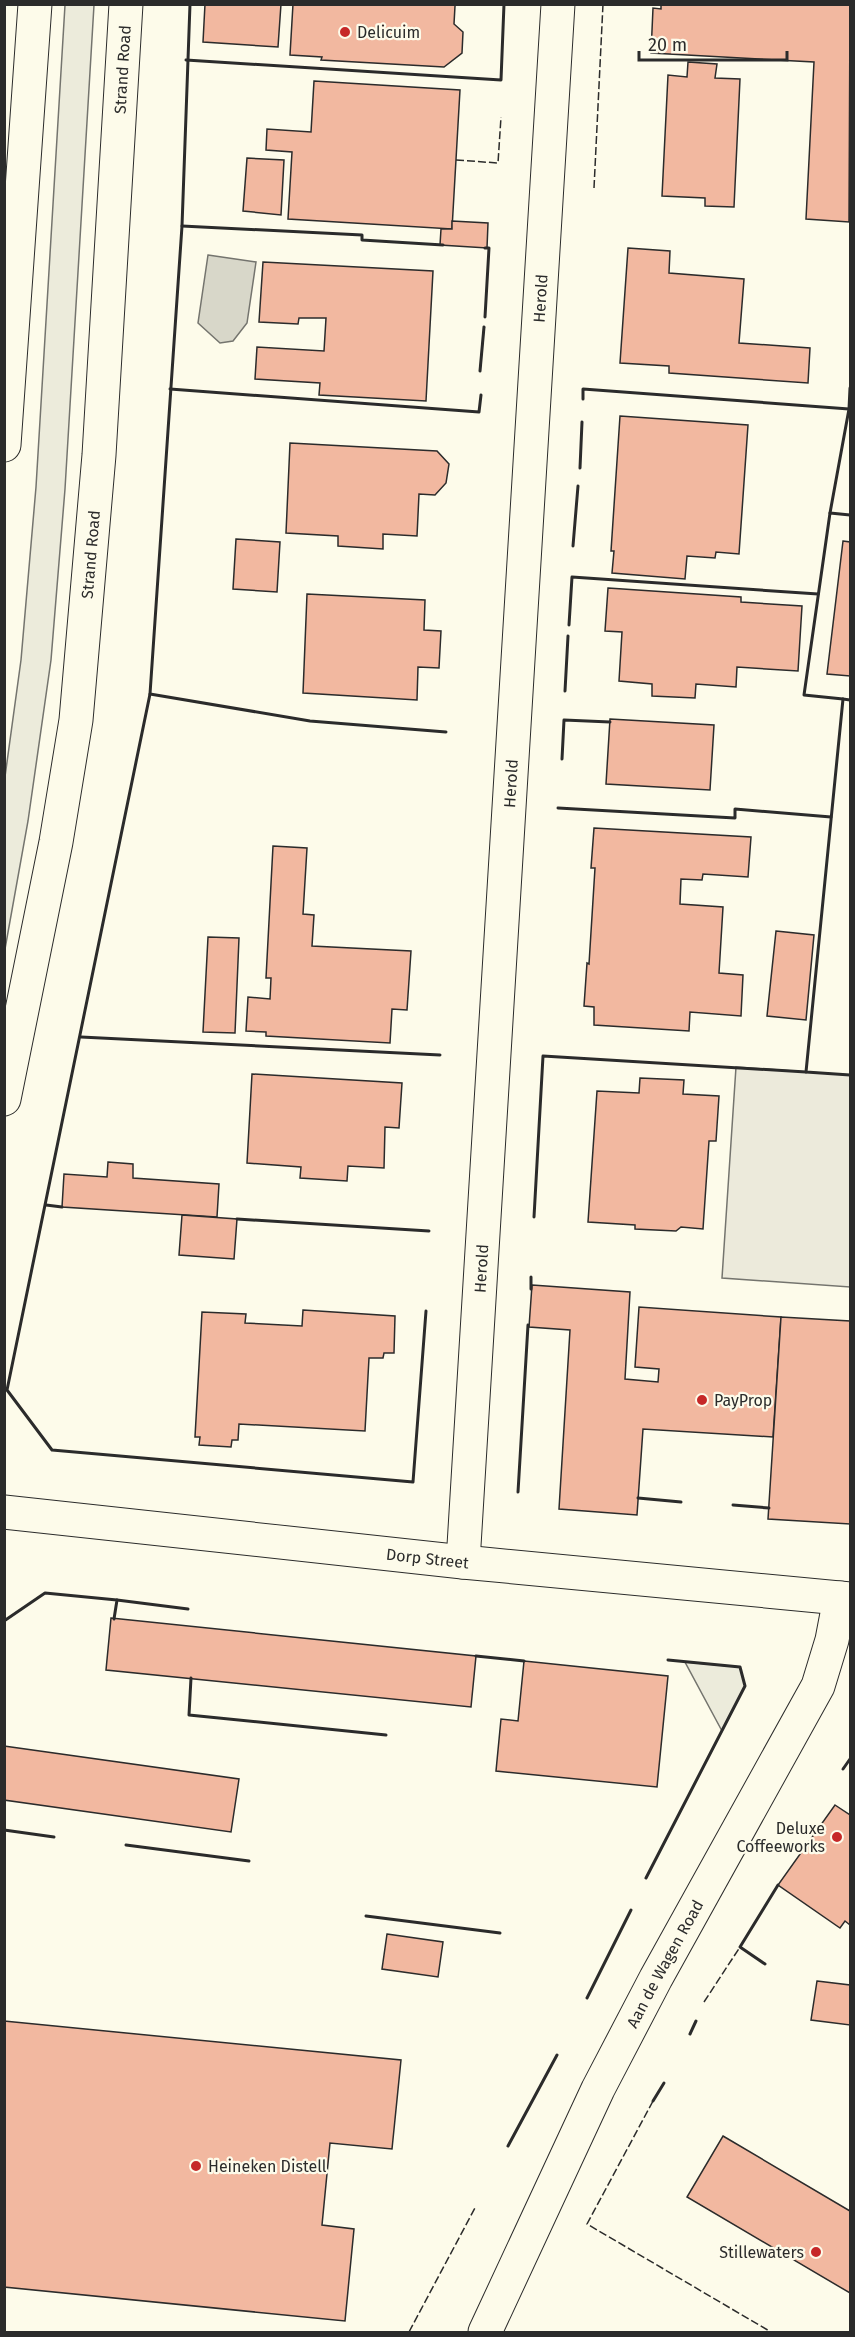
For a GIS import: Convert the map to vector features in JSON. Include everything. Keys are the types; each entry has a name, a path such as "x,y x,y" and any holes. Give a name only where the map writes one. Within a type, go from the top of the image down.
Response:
{"street":[{"path":"4,445 35,4"},
{"name":"Strand Road","path":"4,1099 57,842 76,720 99,455 126,4"},
{"name":"Herold","path":"463,1562 558,4"},
{"name":"Dorp Street","path":"4,1512 463,1562 845,1598"},
{"name":"Aan de Wagen Road","path":"485,2332 598,2089 656,1978 818,1686 845,1598"}],"shaded area":[{"path":"65,5 94,5 65,489 51,660 28,821 5,949 4,784 21,660 36,487"},
{"path":"208,255 256,262 247,323 233,341 220,343 198,323"},
{"path":"736,1067 850,1075 850,1287 722,1278"},
{"path":"685,1662 740,1667 745,1686 722,1731"}],"building":[{"path":"205,4 281,4 278,47 203,42"},
{"path":"293,4 457,4 454,24 463,32 462,53 444,67 321,60 322,57 290,55"},
{"path":"661,4 850,4 849,222 806,219 814,62 651,53 653,8 661,9"},
{"path":"688,62 717,64 715,78 740,79 734,207 705,206 705,198 662,196 668,75 687,77"},
{"path":"314,81 460,90 452,229 288,219 292,152 266,150 267,129 311,132"},
{"path":"247,158 284,160 281,215 243,211"},
{"path":"452,221 488,223 487,248 440,245 441,229 452,229"},
{"path":"628,248 670,251 669,273 744,279 739,343 810,348 808,383 669,373 669,366 620,363"},
{"path":"263,262 433,271 426,401 319,395 320,383 255,379 257,347 324,351 326,318 299,318 298,324 259,322"},
{"path":"620,416 748,425 739,554 716,552 715,558 687,556 685,579 612,573 614,551 611,551"},
{"path":"290,443 437,451 449,464 446,483 435,495 419,494 417,536 383,534 383,549 338,546 338,536 286,533"},
{"path":"236,539 280,542 277,592 233,589"},
{"path":"843,541 850,542 850,676 827,674"},
{"path":"608,588 741,597 741,602 802,606 798,671 737,667 736,687 696,684 695,698 652,696 652,684 619,681 622,632 605,631"},
{"path":"307,594 425,600 424,630 441,631 439,668 418,667 417,700 303,693"},
{"path":"610,719 714,725 710,790 606,784"},
{"path":"594,828 751,837 748,877 703,874 702,880 681,879 680,904 723,907 719,973 743,975 741,1016 690,1012 689,1031 594,1025 594,1007 584,1006 595,868 591,868"},
{"path":"273,846 307,848 303,914 314,915 312,946 411,951 407,1010 392,1009 390,1043 266,1036 266,1032 246,1031 248,997 270,999 271,978 266,978"},
{"path":"776,931 814,935 806,1020 767,1016"},
{"path":"208,937 239,938 235,1033 203,1032"},
{"path":"252,1074 402,1083 399,1128 385,1127 384,1168 348,1166 347,1181 300,1178 301,1167 247,1163"},
{"path":"640,1078 684,1080 683,1094 719,1096 716,1141 709,1141 703,1229 681,1227 676,1231 635,1229 635,1225 588,1222 597,1091 639,1093"},
{"path":"108,1162 133,1164 133,1178 219,1184 217,1217 62,1207 64,1174 107,1177"},
{"path":"182,1215 237,1219 234,1259 179,1255"},
{"path":"532,1285 630,1292 625,1379 658,1382 659,1369 635,1367 639,1307 781,1317 773,1437 643,1429 637,1515 559,1509 570,1330 529,1327"},
{"path":"303,1310 395,1316 394,1353 384,1353 383,1358 369,1358 365,1431 239,1424 238,1440 232,1440 231,1447 199,1445 200,1437 195,1437 202,1312 246,1314 245,1323 302,1326"},
{"path":"781,1317 850,1321 850,1524 768,1519"},
{"path":"111,1618 476,1656 471,1707 106,1670"},
{"path":"524,1661 668,1676 657,1787 496,1771 501,1719 518,1721"},
{"path":"4,1746 239,1779 231,1832 4,1800"},
{"path":"835,1805 850,1815 850,1925 845,1921 840,1928 778,1885"},
{"path":"387,1934 443,1942 438,1977 382,1969"},
{"path":"817,1981 850,1985 850,2025 811,2020"},
{"path":"4,2021 401,2060 392,2149 330,2143 322,2225 354,2229 345,2321 4,2287"},
{"name":"Stillewaters","path":"723,2136 850,2211 850,2293 687,2197"}],"fence":[{"path":"594,188 603,4"},
{"path":"456,160 498,163 501,117"},
{"path":"704,2002 740,1947"},
{"path":"653,2101 587,2224 771,2332"},
{"path":"409,2332 476,2206"}],"wall":[{"path":"190,4 182,226 150,694 7,1390 52,1450 413,1482 426,1311"},
{"path":"186,60 501,80 504,4"},
{"path":"182,226 362,235 362,240 443,245"},
{"path":"485,248 489,248 485,317"},
{"path":"480,371 484,327"},
{"path":"830,513 849,409 850,388"},
{"path":"170,389 479,412 481,395"},
{"path":"583,399 583,389 849,409"},
{"path":"580,468 582,422"},
{"path":"573,546 578,486"},
{"path":"843,699 804,695 830,513 850,515"},
{"path":"569,625 572,577 818,594"},
{"path":"565,691 568,636"},
{"path":"150,694 310,721 446,732"},
{"path":"850,700 843,699 806,1072 850,1075"},
{"path":"562,759 564,720 610,722"},
{"path":"558,808 735,818 735,809 831,817"},
{"path":"81,1037 440,1055"},
{"path":"534,1217 543,1056 806,1072"},
{"path":"46,1205 62,1207"},
{"path":"237,1219 429,1231"},
{"path":"531,1277 531,1289"},
{"path":"518,1492 528,1325"},
{"path":"638,1498 681,1502"},
{"path":"733,1505 769,1508"},
{"path":"4,1621 45,1593 117,1600 114,1619"},
{"path":"117,1600 188,1609"},
{"path":"476,1656 524,1661"},
{"path":"646,1878 745,1686 740,1667 668,1660"},
{"path":"191,1678 189,1715 386,1735"},
{"path":"843,1769 850,1759"},
{"path":"4,1830 54,1837"},
{"path":"126,1845 249,1861"},
{"path":"765,1964 740,1947 778,1885"},
{"path":"587,1998 631,1910"},
{"path":"366,1916 500,1933"},
{"path":"690,2034 696,2021"},
{"path":"508,2146 557,2055"},
{"path":"653,2101 664,2083"}],"place":[{"name":"Delicuim","path":"345,32"},
{"name":"PayProp","path":"702,1400"},
{"name":"Deluxe Coffeeworks","path":"837,1837"},
{"name":"Heineken Distell","path":"196,2166"},
{"name":"Stillewaters","path":"816,2252"}]}
